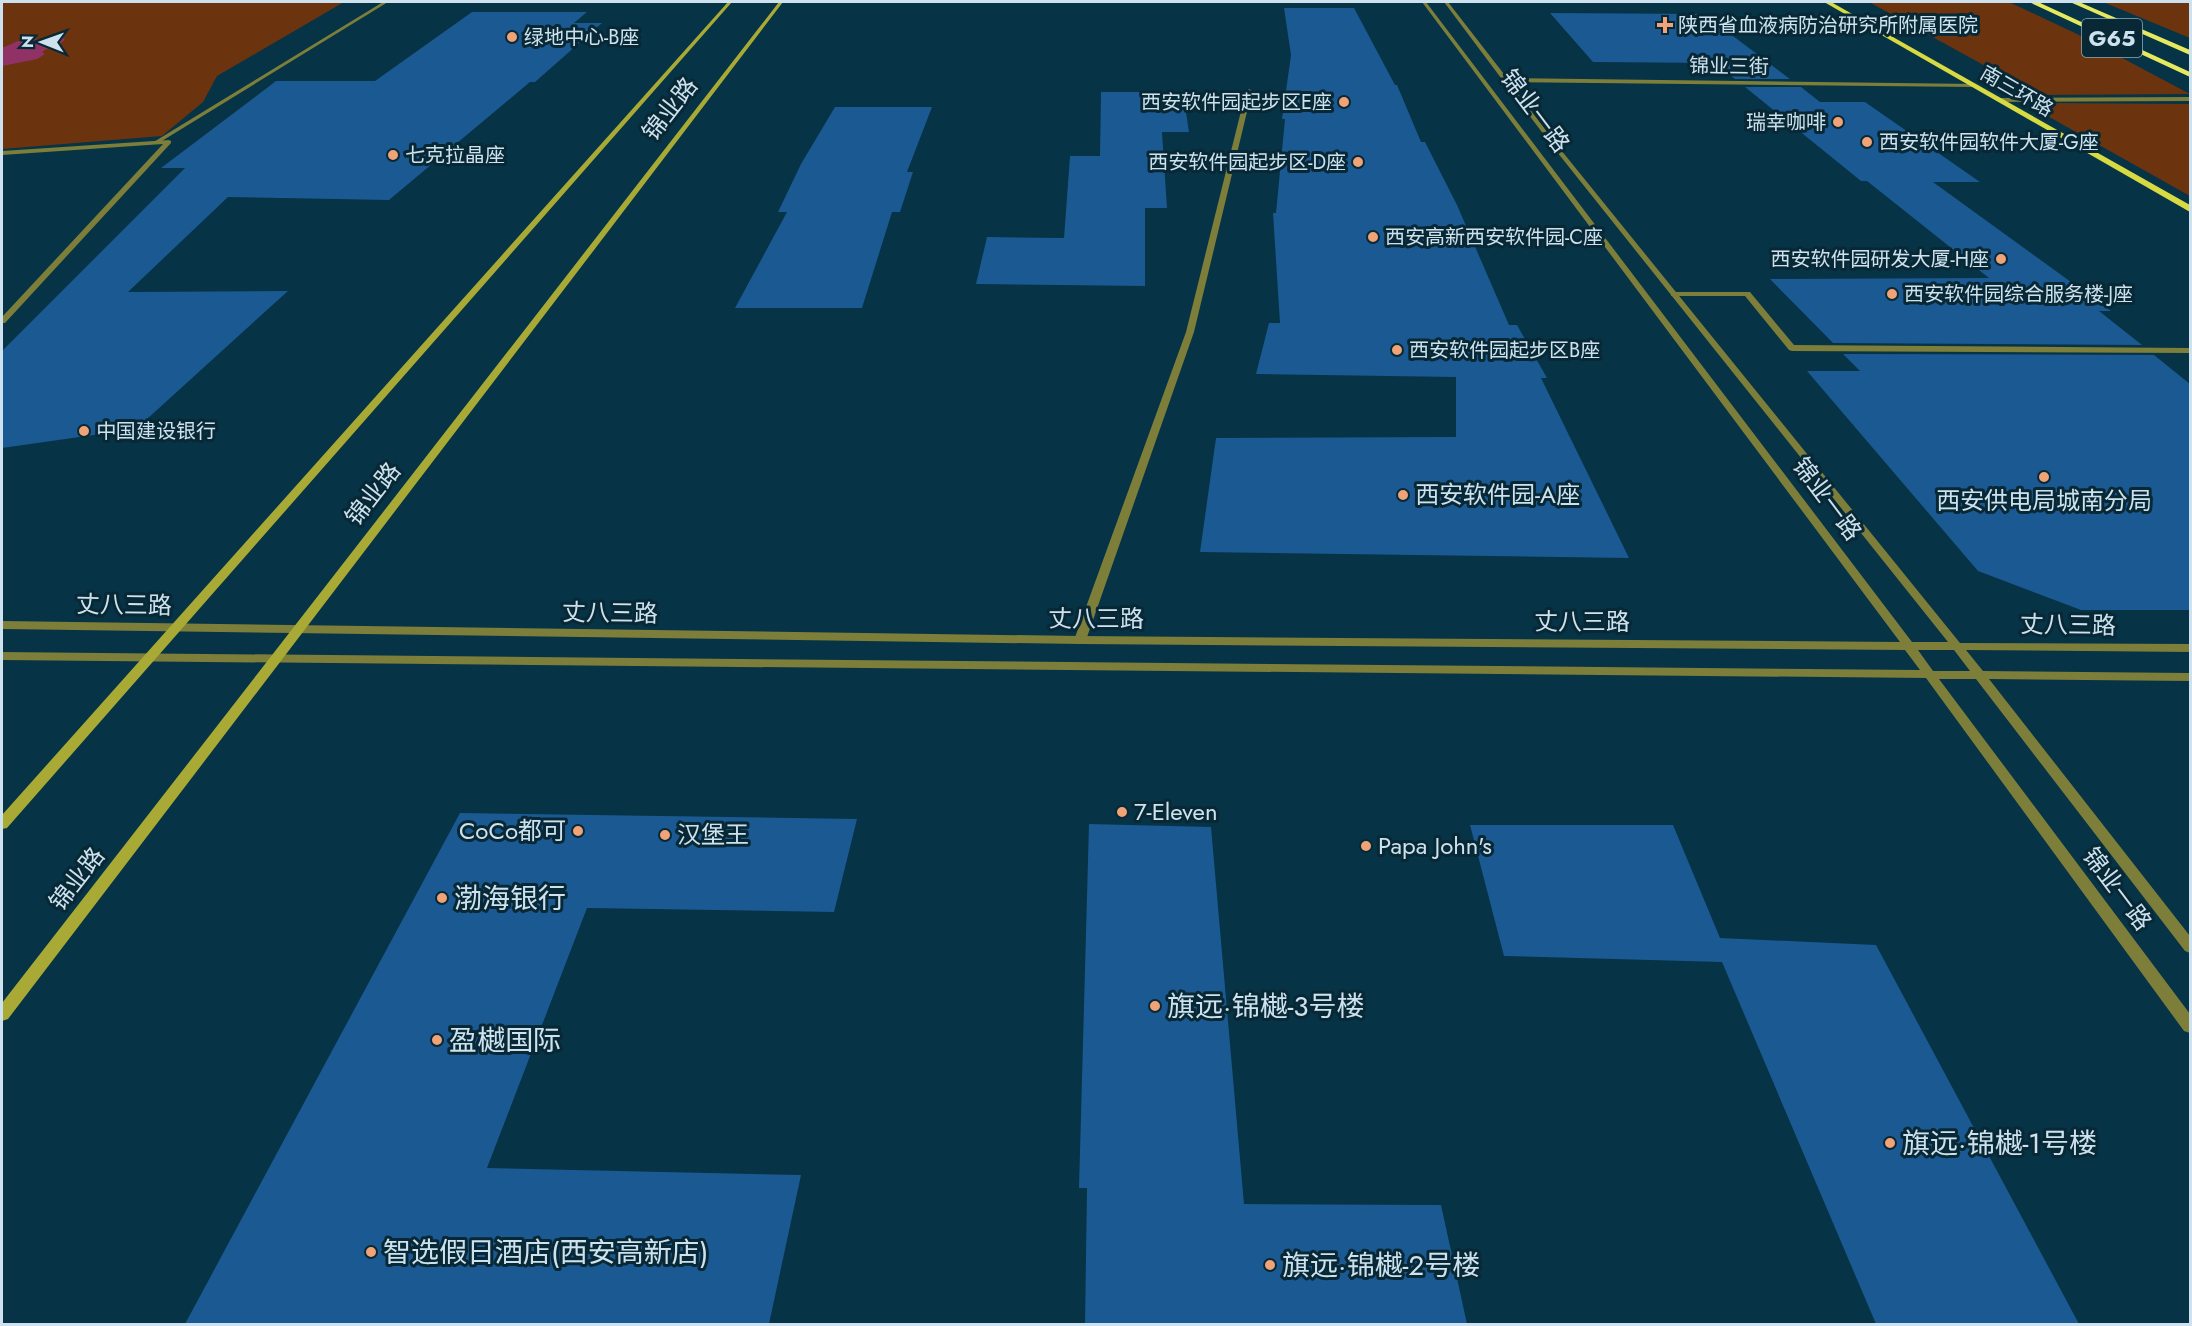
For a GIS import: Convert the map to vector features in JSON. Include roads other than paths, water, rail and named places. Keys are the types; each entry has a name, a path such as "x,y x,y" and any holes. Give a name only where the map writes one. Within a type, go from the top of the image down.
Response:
{"highway":[{"name":"南三环路","path":"1827,2 2190,209"},
{"name":"G65","path":"2032,2 2190,75"},
{"name":"G65","path":"2074,2 2190,53"}],"main road":[{"name":"锦业路","path":"2,824 730,2"},
{"name":"锦业路","path":"2,1014 781,2"}],"street":[{"path":"155,143 386,2"},
{"name":"锦业一路","path":"1424,2 1908,645 2190,1026"},
{"name":"锦业一路","path":"1446,2 1674,294 1956,645 2190,947"},
{"name":"锦业三街","path":"1484,80 1974,85"},
{"path":"1080,640 1190,332 1249,91"},
{"path":"2001,100 2190,99"},
{"path":"2,153 169,142 2,321"},
{"path":"1674,294 1747,294 1792,348 2190,351"},
{"name":"丈八三路","path":"2,625 1080,640 2190,648"},
{"name":"丈八三路","path":"2,656 2190,677"}],"place":[{"name":"陕西省血液病防治研究所附属医院","path":"1665,25"},
{"name":"绿地中心-B座","path":"512,37"},
{"name":"西安软件园起步区E座","path":"1344,102"},
{"name":"瑞幸咖啡","path":"1838,122"},
{"name":"西安软件园软件大厦-G座","path":"1867,142"},
{"name":"七克拉晶座","path":"393,155"},
{"name":"西安软件园起步区-D座","path":"1358,162"},
{"name":"西安高新西安软件园-C座","path":"1373,237"},
{"name":"西安软件园研发大厦-H座","path":"2001,259"},
{"name":"西安软件园综合服务楼-J座","path":"1892,294"},
{"name":"西安软件园起步区B座","path":"1397,350"},
{"name":"中国建设银行","path":"84,431"},
{"name":"西安供电局城南分局","path":"2044,477"},
{"name":"西安软件园-A座","path":"1403,495"},
{"name":"7-Eleven","path":"1122,812"},
{"name":"CoCo都可","path":"578,831"},
{"name":"汉堡王","path":"665,835"},
{"name":"Papa John's","path":"1366,846"},
{"name":"渤海银行","path":"442,898"},
{"name":"旗远·锦樾-3号楼","path":"1155,1006"},
{"name":"盈樾国际","path":"437,1040"},
{"name":"旗远·锦樾-1号楼","path":"1890,1143"},
{"name":"智选假日酒店(西安高新店)","path":"371,1252"},
{"name":"旗远·锦樾-2号楼","path":"1270,1265"}]}
